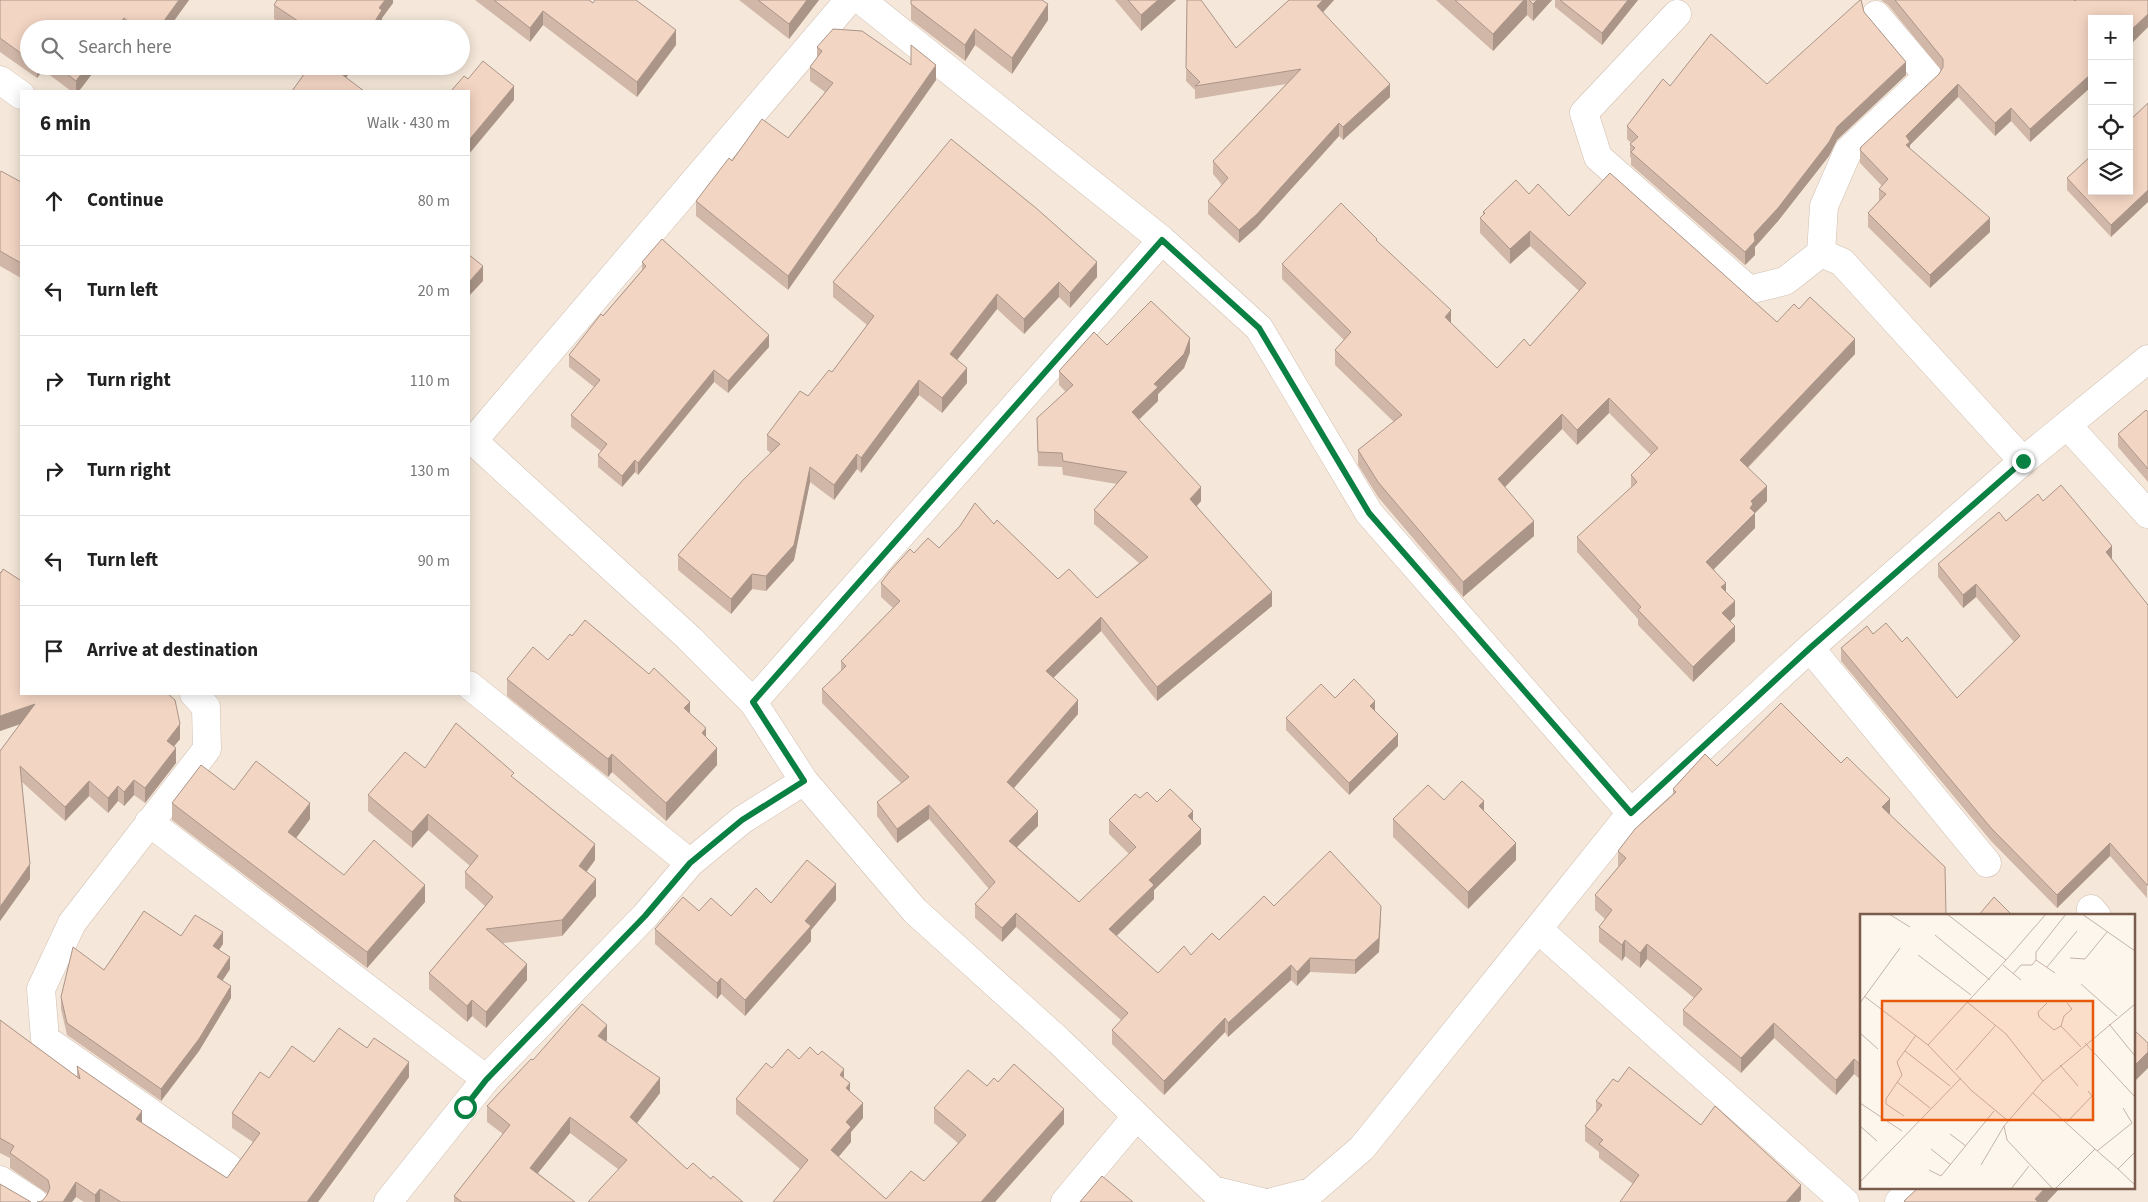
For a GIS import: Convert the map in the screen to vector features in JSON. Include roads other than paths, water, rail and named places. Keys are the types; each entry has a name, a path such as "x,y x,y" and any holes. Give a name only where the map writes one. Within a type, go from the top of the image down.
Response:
{"street":[{"path":"849,0 471,439 689,638 753,702 804,781 915,911 1058,1041 1213,1190 1262,1202"},
{"path":"861,0 1162,240 1259,328 1369,513 1631,813"},
{"path":"1677,14 1584,113 1598,157 1749,290 1785,280 1821,253 1824,206 1848,151 1928,76 1876,16"},
{"path":"0,80 20,95"},
{"path":"753,702 1162,240"},
{"path":"1821,253 1842,262 2023,461"},
{"path":"1272,1202 1312,1192 1362,1148 1539,930 1631,813 1810,648 2023,461 2148,360"},
{"path":"2067,426 2148,514"},
{"path":"1810,648 1987,863"},
{"path":"470,687 690,863"},
{"path":"195,695 206,707 207,749 68,931 41,989 45,1039 228,1167"},
{"path":"388,1202 486,1080 645,916 690,863 742,820 804,781"},
{"path":"150,822 486,1080"},
{"path":"1539,930 1845,1202"},
{"path":"1064,1202 1136,1117"},
{"path":"0,1180 34,1202"},
{"path":"1900,1202 1911,1190"}]}
